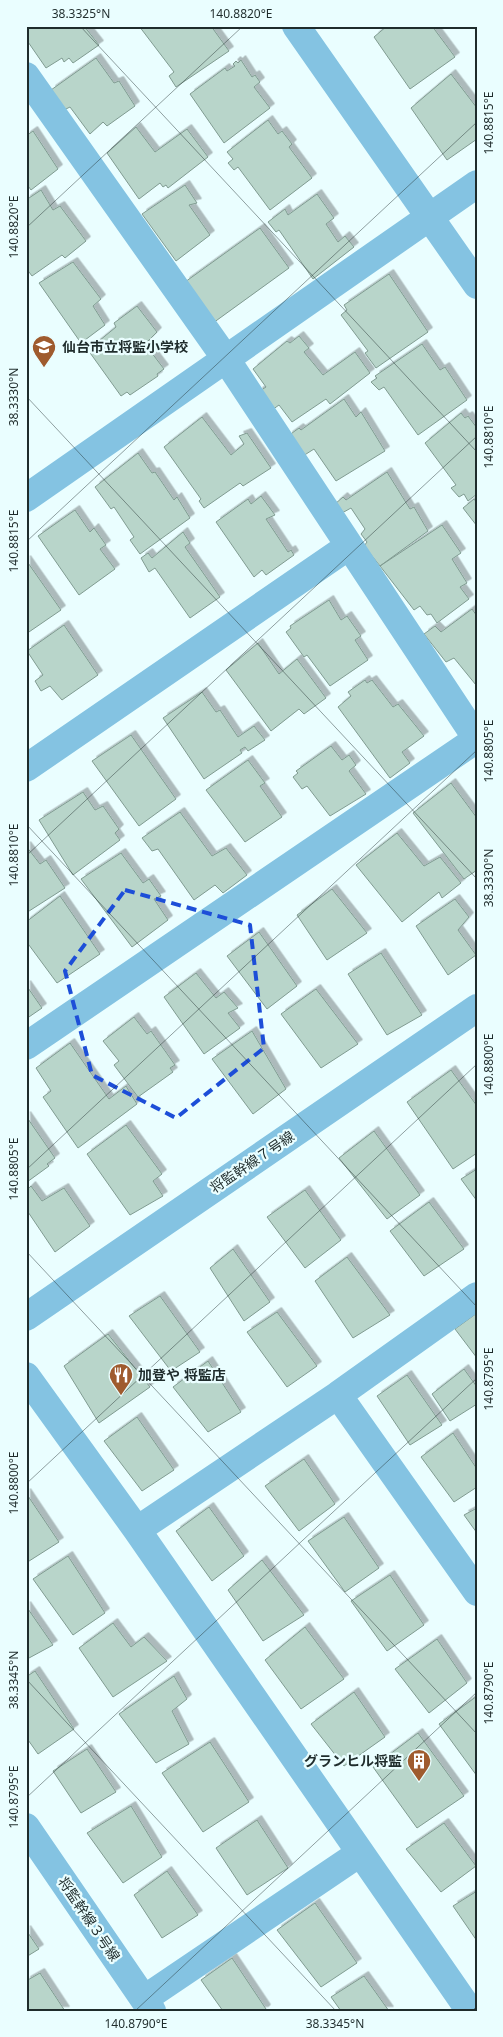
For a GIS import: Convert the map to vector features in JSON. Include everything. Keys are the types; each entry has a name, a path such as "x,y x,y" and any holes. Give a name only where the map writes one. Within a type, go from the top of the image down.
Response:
{"street":[{"path":"296,26 477,285"},
{"path":"26,76 226,359 477,739 26,1046"},
{"path":"26,498 477,184"},
{"path":"26,768 349,546"},
{"name":"将監幹線７号線","path":"26,1316 477,1008"},
{"path":"137,1530 338,1394 477,1296"},
{"path":"26,1376 137,1530 470,2011"},
{"path":"338,1394 477,1592"},
{"name":"将監幹線３号線","path":"26,1827 148,2005"},
{"path":"148,2005 360,1853"}],"highlighted area":[{"path":"125,890 250,925 264,1048 176,1118 92,1075 65,971"}],"building":[{"path":"26,26 84,26 99,45 73,63 69,58 64,62 62,58 46,68 26,39"},
{"path":"139,26 211,26 229,51 176,87 169,76 174,72"},
{"path":"387,26 432,26 455,57 410,89 374,37"},
{"path":"96,58 114,83 119,81 135,106 107,126 103,122 90,134 70,107 64,110 51,90"},
{"path":"241,60 252,77 255,75 260,82 254,87 270,108 224,143 190,94 225,68 227,71 235,66 233,64 236,61 238,63"},
{"path":"451,74 477,108 477,139 447,160 411,108"},
{"path":"268,120 278,134 282,131 292,144 289,147 312,178 270,210 238,167 234,170 228,163 233,159 227,152"},
{"path":"136,127 155,152 187,129 208,157 168,188 166,185 163,187 160,183 139,199 107,153"},
{"path":"33,131 58,169 31,190 26,183 26,136"},
{"path":"185,185 197,203 189,205 210,235 176,261 142,214"},
{"path":"41,190 53,210 60,206 86,241 65,258 62,255 32,276 26,268 26,200"},
{"path":"317,194 334,218 326,224 338,242 345,236 354,247 313,279 279,230 276,232 268,222 285,209 288,215"},
{"path":"260,228 289,268 213,323 185,282"},
{"path":"73,262 101,299 93,306 105,325 81,343 39,283"},
{"path":"389,274 428,332 376,368 365,353 368,351 341,315 347,310 344,305"},
{"path":"137,306 157,332 145,344 164,369 157,374 158,376 130,395 127,392 121,396 88,350 116,327 114,323"},
{"path":"299,336 309,348 304,352 323,375 355,352 370,373 330,404 326,399 292,422 279,405 272,410 258,392 266,387 253,369 287,341 290,343"},
{"path":"422,344 440,370 445,367 467,400 418,435 384,387 379,390 371,382 377,378 375,376"},
{"path":"344,399 356,417 361,412 385,451 336,481 314,449 303,456 288,436 299,428 301,430"},
{"path":"461,413 465,418 468,416 477,428 477,494 468,501 464,494 459,497 451,488 456,485 425,443"},
{"path":"202,417 231,455 244,444 239,436 247,433 271,468 243,486 240,483 204,508 199,501 201,499 164,447"},
{"path":"138,453 152,473 155,472 174,500 177,497 190,518 140,554 130,540 134,537 114,507 111,509 95,487"},
{"path":"387,472 410,509 414,507 428,531 380,566 364,546 367,542 361,534 365,529 351,508 342,513 335,504 343,497 346,500"},
{"path":"261,496 275,515 266,519 288,552 291,550 294,555 266,575 262,570 254,577 216,522 248,499 251,504"},
{"path":"474,499 477,503 477,526 463,508"},
{"path":"75,510 90,532 94,528 106,545 100,549 115,569 79,595 38,536"},
{"path":"442,525 461,553 452,559 467,583 460,587 469,599 437,623 431,614 427,615 420,606 414,610 380,566"},
{"path":"183,532 190,543 185,547 220,597 190,618 155,568 149,572 141,558 148,553 152,558"},
{"path":"26,560 61,610 26,634"},
{"path":"329,600 341,620 347,616 361,636 355,640 368,660 330,686 307,655 304,657 286,632 291,628 290,626"},
{"path":"472,609 477,616 476,685 454,658 446,662 424,634 435,626 441,632"},
{"path":"64,625 98,675 62,700 50,686 41,691 35,681 43,675 27,651"},
{"path":"258,643 279,674 297,659 326,698 304,714 299,709 271,731 226,670"},
{"path":"365,680 367,683 372,680 393,707 398,704 424,736 402,752 410,763 390,778 338,707 351,696 348,692"},
{"path":"202,692 216,712 220,710 238,737 254,726 265,740 248,751 245,747 240,750 242,753 204,779 163,718"},
{"path":"131,735 176,799 139,826 92,761"},
{"path":"331,746 342,760 349,755 356,765 349,771 366,794 330,816 307,786 302,789 293,777 298,773 296,771"},
{"path":"248,760 265,783 260,786 282,817 245,842 206,790"},
{"path":"451,783 477,818 477,870 464,879 413,813"},
{"path":"83,792 95,810 103,806 119,829 115,833 120,840 73,875 39,820"},
{"path":"180,812 212,856 226,848 247,875 223,893 215,885 194,900 158,849 152,851 142,838"},
{"path":"397,833 424,866 440,857 461,883 442,898 439,892 402,922 356,865"},
{"path":"26,846 40,864 46,860 65,888 26,913"},
{"path":"121,853 143,883 149,879 161,896 154,899 168,920 132,947 81,879"},
{"path":"332,889 367,933 327,960 297,915"},
{"path":"60,896 100,954 57,983 26,941 26,922"},
{"path":"455,899 469,917 458,930 476,955 448,975 416,926"},
{"path":"259,932 297,986 267,1009 227,956"},
{"path":"381,953 422,1015 387,1035 348,974"},
{"path":"196,973 216,998 224,992 238,1008 228,1013 240,1028 204,1054 164,997"},
{"path":"26,985 42,1008 26,1019"},
{"path":"316,989 358,1044 321,1068 281,1014"},
{"path":"134,1017 147,1034 151,1031 175,1065 170,1068 173,1072 138,1097 114,1065 119,1061 103,1041"},
{"path":"252,1031 286,1089 253,1114 212,1059"},
{"path":"70,1043 109,1099 126,1086 137,1104 78,1148 43,1097 51,1091 36,1068"},
{"path":"451,1070 477,1106 477,1153 453,1169 407,1102"},
{"path":"26,1116 55,1158 47,1164 49,1166 27,1182"},
{"path":"126,1125 162,1174 153,1181 163,1196 130,1215 87,1154"},
{"path":"374,1131 420,1195 387,1219 339,1158"},
{"path":"477,1169 477,1201 461,1179"},
{"path":"31,1186 42,1201 64,1188 90,1226 55,1252 26,1209 26,1191"},
{"path":"305,1190 341,1240 305,1268 267,1217"},
{"path":"429,1202 464,1249 424,1276 390,1231"},
{"path":"233,1249 270,1302 244,1321 210,1268"},
{"path":"347,1257 390,1315 353,1338 315,1281"},
{"path":"160,1296 200,1352 171,1371 129,1316"},
{"path":"277,1312 317,1366 287,1387 247,1332"},
{"path":"477,1313 477,1358 455,1329"},
{"path":"108,1334 150,1387 99,1423 64,1366"},
{"path":"208,1361 241,1412 208,1432 173,1387"},
{"path":"464,1369 477,1387 477,1404 450,1421 432,1394"},
{"path":"407,1375 442,1425 410,1445 377,1396"},
{"path":"137,1417 174,1470 142,1491 104,1441"},
{"path":"453,1433 477,1469 477,1487 454,1502 421,1457"},
{"path":"304,1459 335,1504 299,1531 265,1486"},
{"path":"26,1493 59,1542 26,1563"},
{"path":"209,1507 244,1556 212,1581 176,1531"},
{"path":"477,1508 477,1533 464,1515"},
{"path":"344,1517 379,1568 345,1592 308,1541"},
{"path":"68,1556 105,1613 73,1635 33,1579"},
{"path":"262,1560 304,1615 263,1641 228,1590"},
{"path":"390,1575 424,1625 387,1651 351,1601"},
{"path":"26,1606 53,1645 29,1658 26,1654"},
{"path":"113,1623 131,1647 144,1637 167,1661 113,1697 79,1648"},
{"path":"305,1627 344,1679 301,1709 265,1660"},
{"path":"437,1639 467,1683 429,1713 395,1669"},
{"path":"35,1671 74,1729 38,1754 26,1737 26,1677"},
{"path":"174,1676 187,1699 172,1711 189,1744 156,1763 119,1714"},
{"path":"354,1692 385,1737 344,1766 311,1724"},
{"path":"477,1696 477,1776 439,1724"},
{"name":"グランヒル将監","path":"418,1733 464,1796 417,1828 373,1767"},
{"path":"210,1742 249,1802 203,1832 162,1773"},
{"path":"87,1749 116,1792 81,1813 53,1771"},
{"path":"131,1806 162,1857 123,1883 87,1833"},
{"path":"257,1820 288,1868 247,1895 216,1848"},
{"path":"444,1823 476,1866 441,1892 406,1849"},
{"path":"167,1871 198,1915 162,1938 134,1895"},
{"path":"477,1891 477,1941 453,1906"},
{"path":"315,1903 357,1963 321,1987 277,1930"},
{"path":"26,1930 39,1949 26,1957"},
{"path":"232,1958 266,2009 264,2011 223,2011 201,1980"},
{"path":"40,1973 65,2011 26,2011 26,1981"},
{"path":"364,1976 389,2011 341,2011 331,1997"}],"place":[{"name":"仙台市立将監小学校","path":"44,368"},
{"name":"加登や 将監店","path":"121,1396"},
{"name":"グランヒル将監","path":"419,1782"}]}
